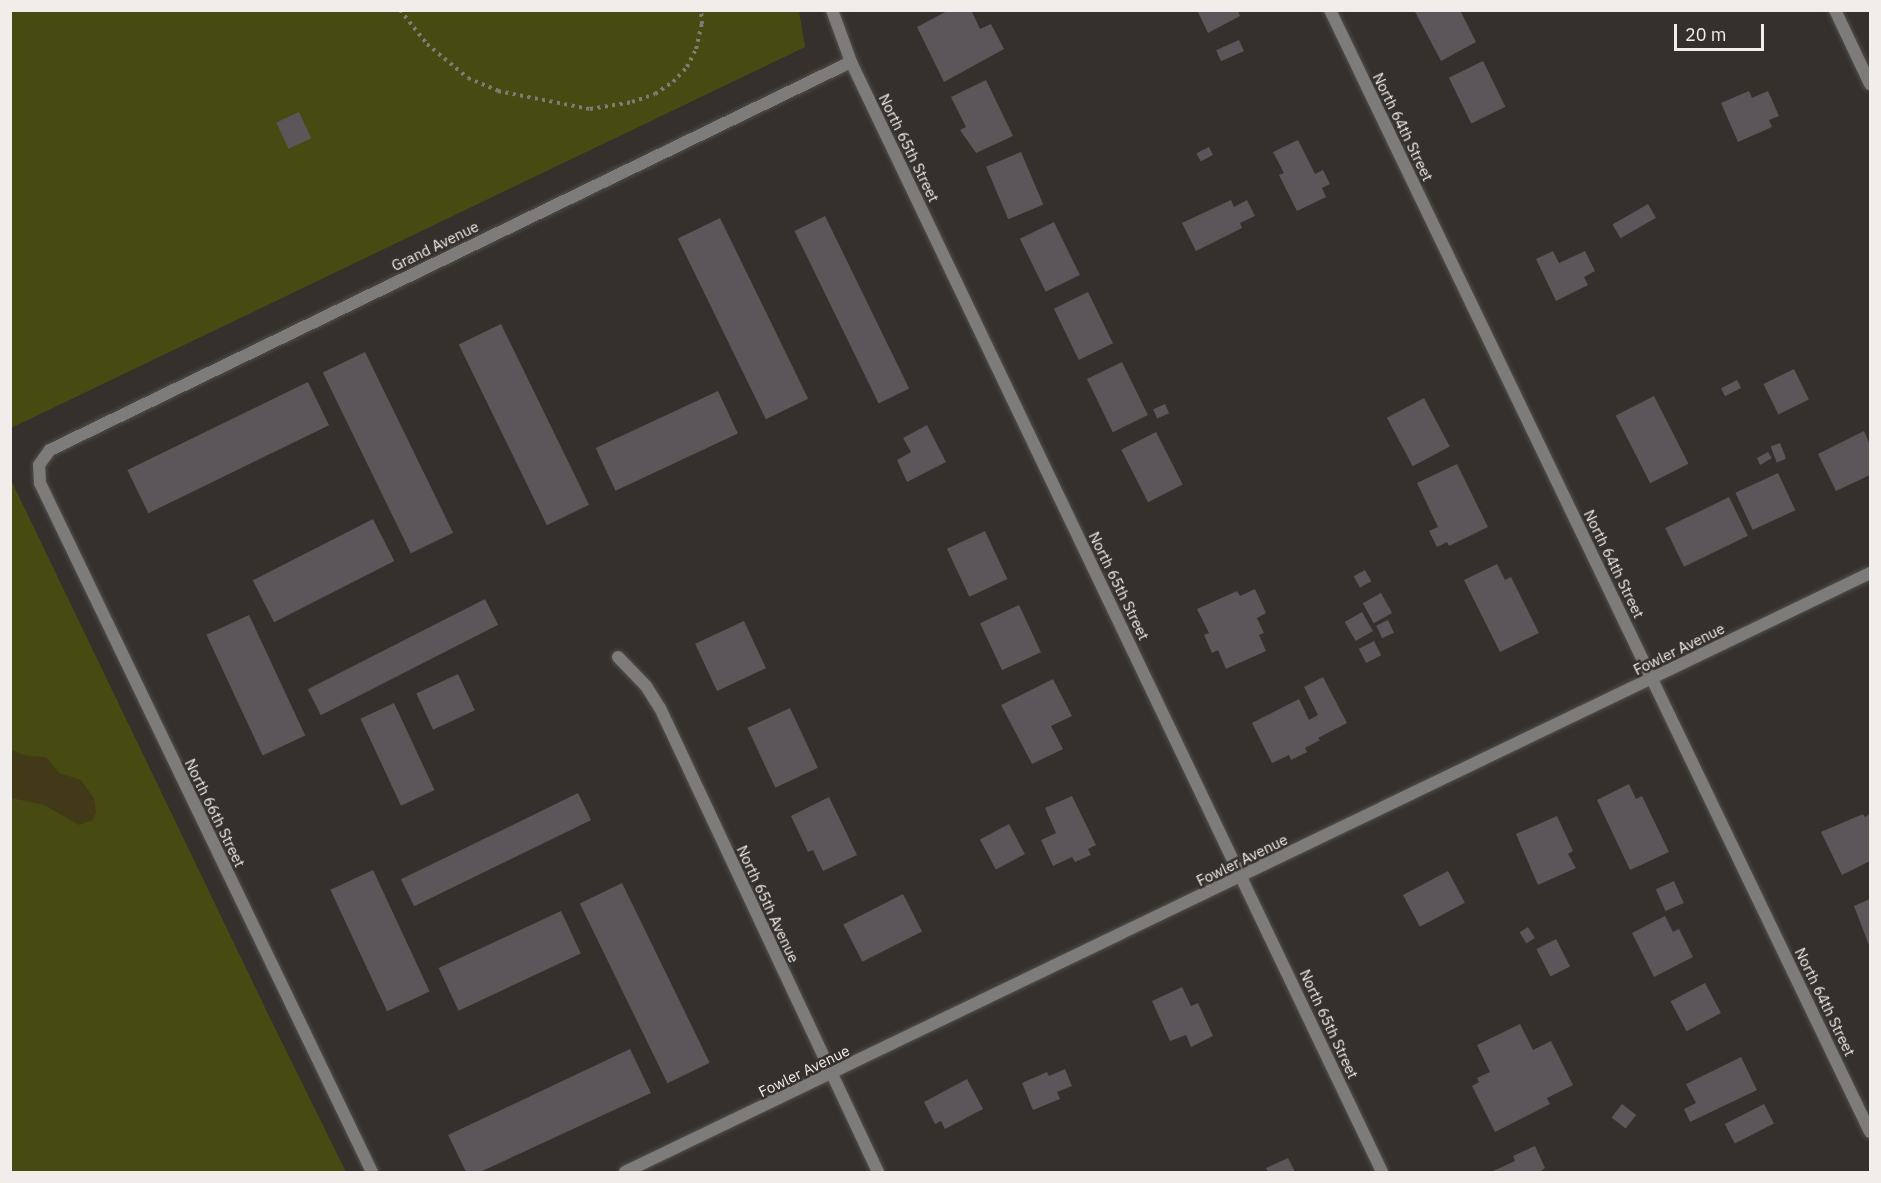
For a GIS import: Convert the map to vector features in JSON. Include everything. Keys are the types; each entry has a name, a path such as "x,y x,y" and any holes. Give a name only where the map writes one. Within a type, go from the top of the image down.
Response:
{"street":[{"name":"North 65th Street","path":"832,10 851,62 1243,877 1382,1173"},
{"name":"North 64th Street","path":"1330,10 1870,1132"},
{"path":"1835,10 1870,84"},
{"name":"Grand Avenue","path":"39,465 50,450 851,62"},
{"name":"North 66th Street","path":"39,465 40,483 372,1173"},
{"name":"Fowler Avenue","path":"625,1173 1870,573"},
{"name":"North 65th Avenue","path":"618,657 646,686 660,708 878,1173"}],"path":[{"path":"400,10 427,44 468,78 498,91 590,109 632,102 656,94 673,82 687,68 696,49 702,24 701,10"}],"shaded area":[{"path":"11,11 799,11 805,47 11,428"},
{"path":"10,478 269,1016 346,1172 11,1172"}],"sand":[{"path":"11,750 28,756 46,757 59,773 81,780 94,798 96,812 93,820 79,825 44,805 11,798"}],"building":[{"path":"949,10 971,10 980,29 991,24 1004,49 944,82 917,27"},
{"path":"1197,10 1238,10 1240,16 1208,33"},
{"path":"1414,10 1460,10 1476,42 1441,61"},
{"path":"1239,40 1244,51 1221,61 1216,50"},
{"path":"1483,61 1505,107 1471,123 1449,78"},
{"path":"986,80 1013,136 976,153 960,130 966,127 951,97"},
{"path":"1749,91 1752,98 1768,91 1779,116 1769,120 1772,127 1738,142 1721,103"},
{"path":"299,112 311,138 289,149 276,123"},
{"path":"1298,140 1315,174 1323,170 1330,184 1322,188 1326,197 1297,211 1279,175 1284,173 1273,152"},
{"path":"1209,147 1213,155 1201,161 1197,153"},
{"path":"1021,152 1043,204 1008,219 986,167"},
{"path":"1231,200 1234,207 1247,200 1255,216 1240,223 1242,228 1196,251 1182,223"},
{"path":"1648,204 1656,218 1620,238 1612,224"},
{"path":"825,216 909,389 879,403 794,231"},
{"path":"720,218 808,399 766,419 678,239"},
{"path":"1054,222 1080,275 1046,292 1020,239"},
{"path":"1553,251 1559,263 1585,251 1595,271 1584,277 1588,285 1556,301 1536,259"},
{"path":"1088,292 1113,343 1079,360 1054,309"},
{"path":"501,324 589,505 547,525 459,345"},
{"path":"365,352 453,533 411,553 323,373"},
{"path":"1122,362 1148,415 1113,432 1087,379"},
{"path":"1794,369 1809,400 1778,414 1763,384"},
{"path":"1737,380 1741,388 1725,396 1721,388"},
{"path":"308,382 329,425 148,513 127,470"},
{"path":"718,391 738,434 616,491 596,448"},
{"path":"1654,396 1689,464 1650,483 1616,416"},
{"path":"1424,398 1450,447 1413,466 1387,418"},
{"path":"1165,404 1169,413 1157,418 1153,409"},
{"path":"927,425 946,462 907,482 897,460 911,452 903,438"},
{"path":"1864,431 1870,445 1870,475 1836,491 1818,454"},
{"path":"1156,432 1183,485 1148,502 1121,450"},
{"path":"1780,443 1786,459 1777,462 1771,447"},
{"path":"1768,452 1772,458 1760,465 1757,458"},
{"path":"1457,464 1488,527 1449,546 1447,542 1437,547 1429,531 1438,527 1417,483"},
{"path":"1778,473 1795,510 1753,530 1735,493"},
{"path":"1729,497 1748,536 1684,567 1665,528"},
{"path":"373,519 394,561 274,622 253,580"},
{"path":"985,531 1007,579 969,597 947,549"},
{"path":"1497,564 1505,580 1511,577 1539,633 1500,652 1464,580"},
{"path":"1365,570 1371,581 1360,588 1354,576"},
{"path":"1255,589 1266,613 1257,618 1264,633 1259,635 1266,651 1226,669 1218,650 1212,653 1204,635 1209,633 1197,609 1237,591 1240,596"},
{"path":"1381,593 1392,613 1374,623 1363,603"},
{"path":"485,599 498,625 321,715 308,689"},
{"path":"1019,605 1041,652 1002,670 980,623"},
{"path":"1362,612 1373,631 1356,641 1345,622"},
{"path":"249,615 305,736 263,755 206,635"},
{"path":"1388,620 1394,633 1382,638 1376,625"},
{"path":"744,621 766,668 717,691 695,644"},
{"path":"1374,641 1381,655 1366,663 1359,649"},
{"path":"458,674 475,710 433,730 416,693"},
{"path":"1323,677 1347,723 1318,738 1320,740 1305,748 1307,752 1291,760 1289,755 1272,763 1252,723 1299,699 1309,720 1318,715 1304,687"},
{"path":"1053,679 1072,716 1051,726 1063,749 1032,764 1001,705"},
{"path":"394,703 435,790 401,806 360,719"},
{"path":"790,708 818,768 775,788 747,728"},
{"path":"1629,784 1636,799 1642,796 1669,852 1630,870 1597,800"},
{"path":"578,793 591,820 414,906 401,879"},
{"path":"1072,796 1096,845 1088,849 1091,855 1075,862 1072,857 1053,866 1041,840 1056,833 1045,808"},
{"path":"829,797 857,855 823,871 813,850 808,852 791,816"},
{"path":"1863,814 1865,817 1870,814 1870,861 1842,875 1821,832"},
{"path":"1557,816 1573,851 1568,854 1576,868 1538,885 1516,834"},
{"path":"1009,824 1025,854 996,870 980,839"},
{"path":"373,870 430,991 387,1011 330,890"},
{"path":"1448,871 1465,903 1420,927 1403,895"},
{"path":"1674,881 1684,903 1665,911 1656,889"},
{"path":"622,883 710,1063 667,1083 580,904"},
{"path":"903,894 922,931 862,962 843,924"},
{"path":"1870,899 1870,948 1854,906"},
{"path":"561,911 581,954 459,1011 439,968"},
{"path":"1665,916 1673,932 1679,929 1693,957 1654,977 1632,933"},
{"path":"1528,927 1535,938 1526,943 1520,932"},
{"path":"1556,939 1570,967 1550,977 1536,949"},
{"path":"1705,983 1721,1013 1687,1031 1671,1001"},
{"path":"1182,987 1191,1006 1198,1003 1213,1036 1191,1047 1186,1035 1170,1041 1152,1001"},
{"path":"1520,1024 1533,1050 1551,1041 1573,1085 1547,1098 1550,1104 1495,1132 1472,1086 1479,1082 1477,1078 1490,1072 1477,1045"},
{"path":"630,1049 651,1093 480,1172 466,1172 448,1135"},
{"path":"1741,1057 1757,1090 1690,1122 1684,1109 1696,1103 1686,1084"},
{"path":"1065,1069 1072,1086 1057,1092 1060,1099 1033,1110 1022,1083 1047,1072 1049,1076"},
{"path":"967,1079 983,1109 945,1129 941,1121 935,1124 924,1102"},
{"path":"1622,1104 1636,1115 1626,1128 1612,1117"},
{"path":"1764,1104 1774,1124 1735,1144 1725,1124"},
{"path":"1535,1146 1545,1168 1540,1172 1491,1172 1515,1161 1513,1156"},
{"path":"1288,1158 1295,1172 1268,1172 1266,1168"}]}
